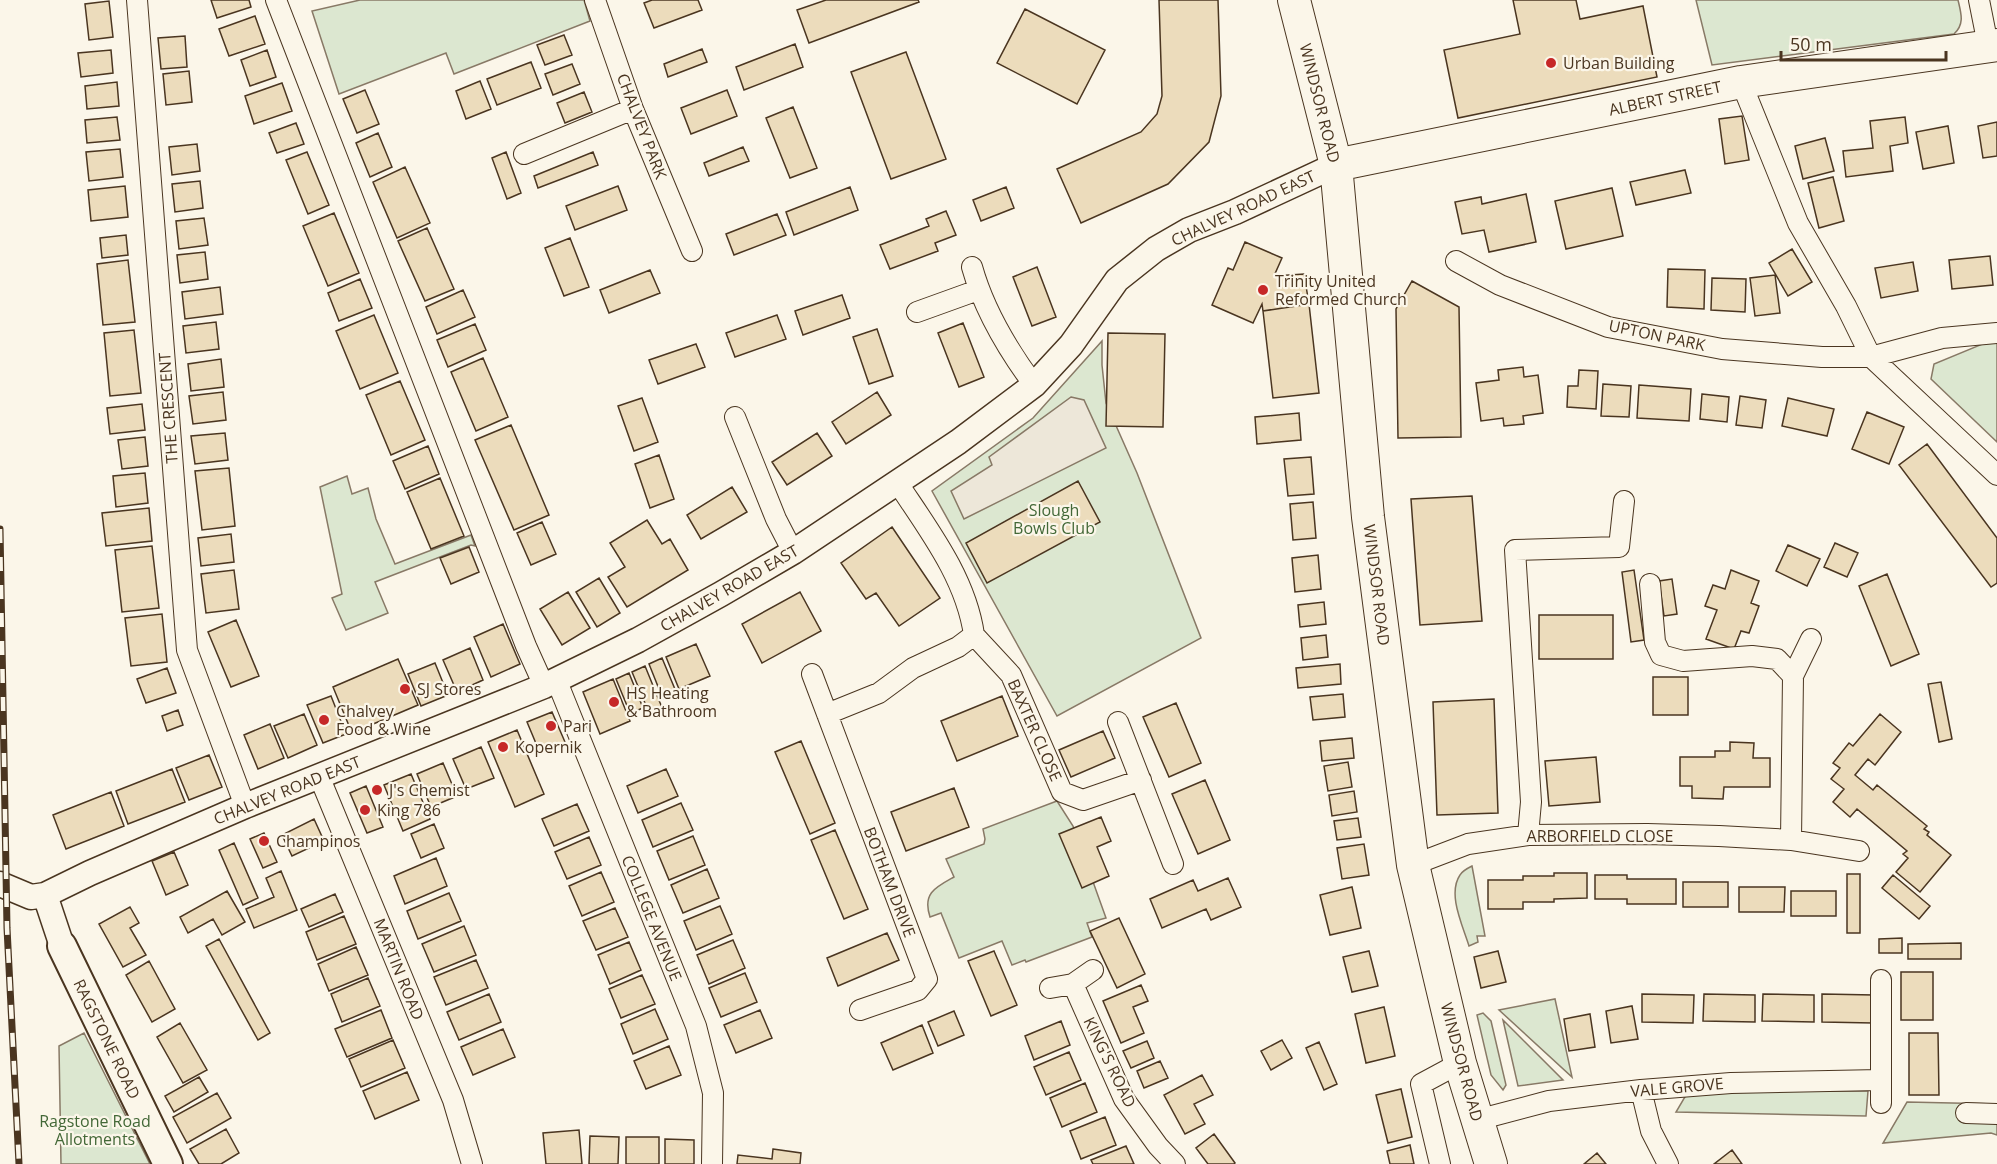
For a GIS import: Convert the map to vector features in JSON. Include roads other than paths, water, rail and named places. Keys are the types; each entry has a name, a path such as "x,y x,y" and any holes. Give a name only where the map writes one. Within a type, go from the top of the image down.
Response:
{"main road":[{"name":"WINDSOR ROAD","path":"1294,0 1336,165 1368,517 1413,865 1460,1063 1491,1164"},
{"name":"ALBERT STREET","path":"1336,165 1742,82 1992,45"},
{"name":"RAGSTONE ROAD","path":"62,946 168,1164"},
{"path":"1478,1120 1484,1164"}],"street":[{"name":"THE CRESCENT","path":"137,0 187,650 245,806"},
{"path":"276,0 517,623 550,682"},
{"name":"CHALVEY PARK","path":"595,0 633,109 692,251"},
{"path":"1979,0 1992,45"},
{"path":"1742,82 1798,223 1846,306 1871,357 1908,389 1997,476"},
{"path":"524,154 633,109"},
{"name":"CHALVEY ROAD EAST","path":"45,896 90,873 245,806 550,682 638,640 722,594 793,552 958,442 1034,385 1071,345 1118,280 1156,249 1189,230 1336,165"},
{"name":"UPTON PARK","path":"1456,261 1500,285 1608,327 1722,349 1822,357 1871,357 1942,338 1997,333"},
{"path":"972,267 978,290 1013,357 1034,385"},
{"path":"917,312 978,290"},
{"path":"735,417 776,519 793,552"},
{"path":"827,714 879,693 913,668 957,647 974,635 971,614 940,546 897,482"},
{"path":"1528,835 1531,802 1515,550 1619,547 1624,501"},
{"path":"1650,584 1655,642 1661,655 1683,661 1752,656 1777,659 1793,676"},
{"name":"BAXTER CLOSE","path":"974,635 1011,675 1062,792 1083,800 1141,780"},
{"path":"1791,840 1793,676 1810,639"},
{"name":"BOTHAM DRIVE","path":"812,674 927,979 918,990 860,1010"},
{"name":"COLLEGE AVENUE","path":"550,682 696,1026 713,1093 712,1164"},
{"path":"1118,722 1173,864"},
{"name":"MARTIN ROAD","path":"319,777 453,1100 472,1164"},
{"name":"ARBORFIELD CLOSE","path":"1413,865 1468,844 1528,835 1647,834 1791,840 1859,851"},
{"path":"0,884 31,897 45,896 62,946"},
{"path":"1050,988 1073,984 1093,970"},
{"path":"1881,980 1881,1103"},
{"name":"KING'S ROAD","path":"1073,984 1124,1099 1158,1146 1175,1164"},
{"path":"1440,1164 1421,1084 1460,1063"},
{"name":"VALE GROVE","path":"1478,1120 1549,1101 1641,1090 1731,1083 1880,1080"},
{"path":"1641,1090 1651,1131 1668,1164"},
{"path":"1966,1113 1997,1114"}],"railway":[{"path":"0,529 7,928 19,1164"}],"place":[{"name":"Urban Building","path":"1551,63"},
{"name":"Trinity United Reformed Church","path":"1263,290"},
{"name":"SJ Stores","path":"405,689"},
{"name":"HS Heating & Bathroom","path":"614,702"},
{"name":"Chalvey Food & Wine","path":"324,720"},
{"name":"Pari","path":"551,726"},
{"name":"Kopernik","path":"503,747"},
{"name":"J's Chemist","path":"377,790"},
{"name":"King 786","path":"365,810"},
{"name":"Champinos","path":"264,841"}],"park label":[{"name":"Slough Bowls Club","path":"1054,519"},
{"name":"Ragstone Road Allotments","path":"95,1130"}]}
